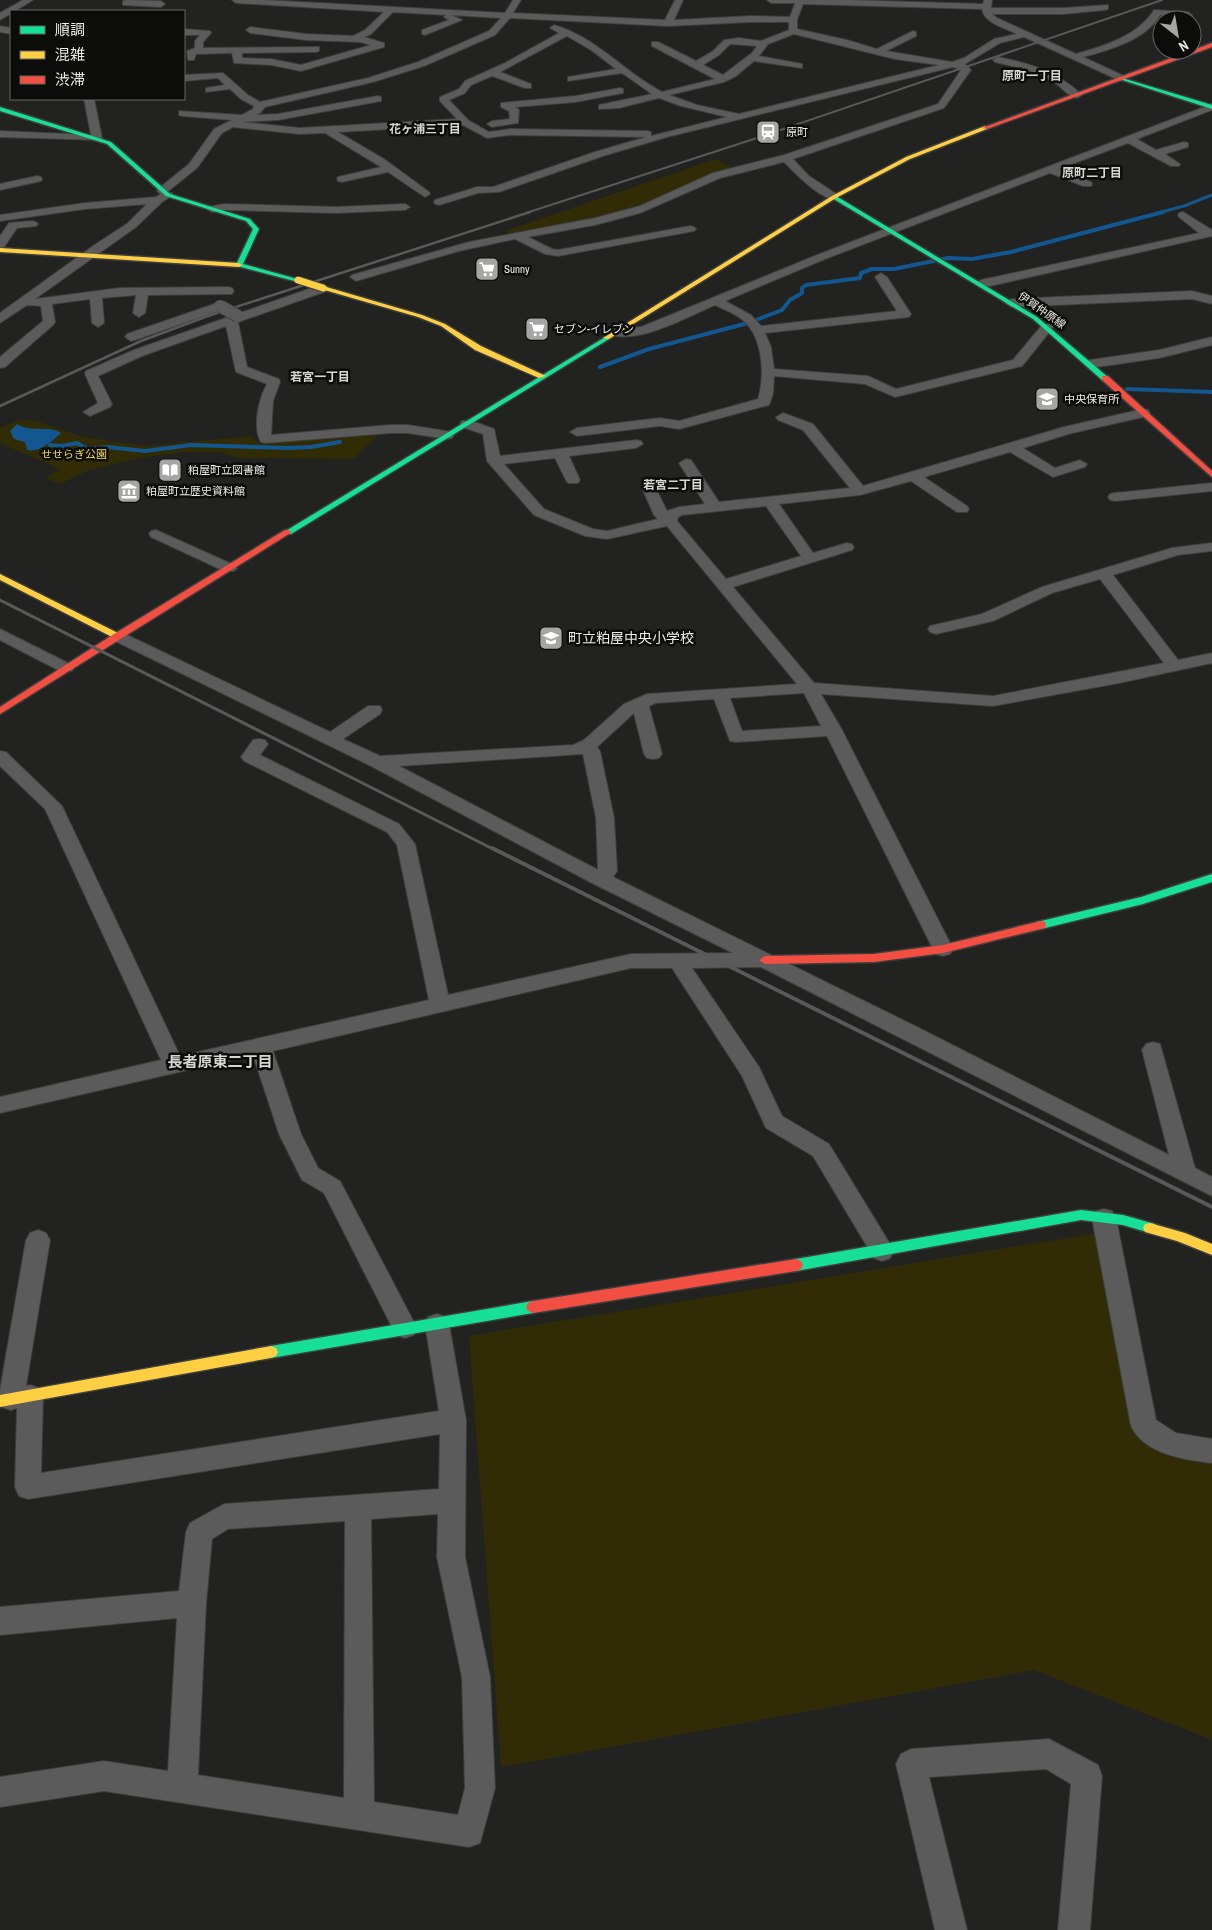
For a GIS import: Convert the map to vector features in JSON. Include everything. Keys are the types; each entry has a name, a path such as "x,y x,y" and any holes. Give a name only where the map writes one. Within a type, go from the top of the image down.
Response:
{"main road":[{"path":"0,711 117,636 467,424 834,197 908,158 1212,45"},
{"path":"1121,78 1212,107"},
{"path":"0,109 109,143 163,195 242,218 256,229 239,265"},
{"name":"伊賀仲原線","path":"834,197 981,284 1047,327 1143,413 1209,467"},
{"path":"0,250 239,265 298,280 420,316 443,325 478,348 542,376"},
{"path":"0,577 117,636"},
{"path":"765,960 874,958 944,949 1143,900 1212,878"},
{"path":"14,1399 405,1328 882,1251 1081,1215 1123,1220 1180,1237 1212,1250"}],"street":[{"path":"15,10 29,0"},
{"path":"236,0 392,10 668,23 737,19 796,19 844,42 878,52 964,66 966,70 941,106 786,158 749,166 696,183 665,200 638,210 424,256 385,270 356,277"},
{"path":"185,78 220,75 242,94 256,104 261,105 372,80 421,64 492,33 517,0"},
{"path":"668,23 679,0"},
{"path":"771,0 986,6 1054,12 1105,7"},
{"path":"602,107 619,105 723,79 752,58 764,44 796,19 800,0"},
{"path":"126,2 164,2"},
{"path":"154,10 164,2"},
{"path":"237,50 237,61 272,62 296,68 306,68 342,55 382,45 354,38 306,37 250,30 299,3"},
{"path":"986,6 994,20 1022,35 1121,78"},
{"path":"354,38 368,32 373,23 392,10"},
{"path":"425,32 458,20 432,11"},
{"path":"506,16 567,32 586,41 646,86 660,94 693,106 739,117"},
{"path":"724,33 737,19"},
{"path":"1075,57 1132,35 1152,21"},
{"path":"637,30 645,29 654,22"},
{"path":"684,30 690,22"},
{"path":"185,32 207,32 199,41 199,50"},
{"path":"567,32 508,65 468,83 462,91 441,94 443,99 468,124 487,135 510,132 593,132 664,135"},
{"path":"878,52 913,34"},
{"path":"436,209 447,206 439,202 457,196 477,190 488,192 495,190 600,154 664,135 951,65 967,60 997,41 1022,35"},
{"path":"696,65 716,53 727,42 739,41 764,44"},
{"path":"654,44 723,79"},
{"path":"191,58 192,51 199,50 313,49 332,51 342,55"},
{"path":"752,58 799,66"},
{"path":"998,60 1035,70 1056,79 1064,83 1070,92 1077,94"},
{"path":"571,79 624,70"},
{"path":"491,72 528,86"},
{"path":"209,90 233,86"},
{"path":"230,124 300,131 329,131 515,121 514,110 504,105 576,99 646,86"},
{"path":"242,94 262,90 281,99"},
{"path":"182,113 244,117 278,116 378,99"},
{"path":"0,134 97,138 89,100"},
{"path":"0,319 87,255 132,225 193,166 218,131 258,110 261,105"},
{"path":"614,332 628,334 644,330 891,230 1212,107"},
{"path":"329,131 390,168 425,194"},
{"path":"1129,139 1175,164"},
{"path":"1154,153 1166,151 1184,144"},
{"path":"786,158 805,178 834,197"},
{"path":"342,179 390,168"},
{"path":"1050,169 1087,184"},
{"path":"0,187 37,179"},
{"path":"98,192 111,204"},
{"path":"0,218 42,211 111,204 163,195"},
{"path":"212,209 224,207 336,210 406,207"},
{"path":"1183,215 1210,233"},
{"path":"0,245 13,225 48,223"},
{"path":"516,235 549,252 558,254 690,229"},
{"path":"981,284 1210,233"},
{"path":"758,330 905,314 880,277"},
{"path":"90,412 106,404 91,374 138,353 323,288"},
{"path":"24,301 46,302 96,295 142,292 228,291"},
{"path":"139,313 142,292"},
{"path":"1011,303 1192,294 1212,300"},
{"path":"96,295 98,323"},
{"path":"577,432 660,422 679,425 764,402 768,393 768,372 763,342 758,330 750,320 716,300"},
{"path":"0,364 49,322 46,302"},
{"path":"131,338 220,306 235,318 258,324"},
{"path":"235,318 241,369 274,382 265,407 264,435 266,438 390,429 408,429 447,435"},
{"path":"768,372 868,380 895,393 1017,363 1047,327"},
{"path":"1090,364 1159,354 1212,341"},
{"path":"670,521 671,515 679,511 860,491 1069,430 1143,413"},
{"path":"783,417 808,427 860,491"},
{"path":"467,424 488,432 494,461 539,512 590,534 607,535 670,521"},
{"path":"494,461 636,444"},
{"path":"1012,447 1054,473 1080,464"},
{"path":"560,453 573,480"},
{"path":"686,463 714,506"},
{"path":"913,476 962,509"},
{"path":"1115,497 1212,486"},
{"path":"649,488 661,515 670,521 808,688 833,730 944,949"},
{"path":"770,501 810,559"},
{"path":"156,534 229,568"},
{"path":"723,585 847,547"},
{"path":"936,629 987,618 1047,590 1177,551 1212,547"},
{"path":"1104,574 1174,666"},
{"path":"0,634 66,668"},
{"path":"117,636 377,762 599,878 910,1032 1212,1187"},
{"path":"377,762 576,750 586,746 630,708 653,698 808,688 993,701 1212,658"},
{"path":"720,694 736,737 833,730"},
{"path":"640,703 653,754"},
{"path":"330,740 374,710"},
{"path":"259,744 250,757 393,828 406,844 440,1005"},
{"path":"586,746 591,750 605,818 608,870 599,878"},
{"path":"0,756 53,806 174,1066"},
{"path":"677,960 751,1073 774,1122 821,1150 882,1251"},
{"path":"0,1105 631,962 765,960"},
{"path":"261,1047 290,1134 310,1174 332,1187 405,1328"},
{"path":"1153,1050 1185,1173"},
{"path":"1104,1218 1144,1426 1157,1438 1182,1448 1212,1451"},
{"path":"38,1240 14,1399 28,1487 453,1420"},
{"path":"0,1792 104,1776 469,1832 480,1788 476,1676 450,1557 453,1420 437,1324"},
{"path":"182,1789 192,1603 199,1532 224,1517 451,1501"},
{"path":"358,1508 359,1816"},
{"path":"0,1621 192,1603"},
{"path":"951,1930 912,1764 1049,1754 1087,1776 1074,1930"}],"green space":[{"path":"716,159 732,168 652,202 609,216 511,234 505,231"},
{"name":"せせらぎ公園","path":"20,420 37,421 83,437 147,446 251,436 258,443 381,432 354,459 240,458 219,452 185,452 139,458 89,470 60,484 45,478 60,469 0,443 0,428"},
{"path":"1098,1233 1129,1406 1139,1438 1176,1453 1212,1455 1212,1740 1034,1670 501,1767 469,1336"}],"water":[{"path":"17,424 28,428 52,429 61,433 50,443 37,450 27,450 25,442 14,439 10,431"}],"waterway":[{"path":"1158,213 1184,206 1212,195"},
{"path":"600,367 649,349 748,323 782,310 790,300 802,293 802,288 806,285 860,278 861,273 872,269 894,269 948,258 972,259 1011,252 1163,212"},
{"path":"1127,389 1212,392"},
{"path":"50,445 62,446 77,443 87,449 107,447 145,451 191,445 287,448 311,447 340,442"}],"railway":[{"path":"526,213 760,137 1162,0"},
{"path":"0,406 141,341 208,316 530,212"},
{"path":"0,600 495,850"},
{"path":"492,848 1212,1207"}],"traffic: fast":[{"path":"1121,78 1212,107"},
{"path":"0,109 109,143 168,195 248,220 256,229 239,265 298,280"},
{"path":"834,197 1035,318 1105,378"},
{"path":"288,532 607,338"},
{"path":"1041,925 1143,900 1212,878"},
{"path":"796,1265 1081,1215 1123,1220 1150,1228"},
{"path":"271,1352 533,1307"}],"traffic: slow":[{"path":"607,338 834,197 908,158 985,128"},
{"path":"0,250 239,265"},
{"path":"298,280 323,288"},
{"path":"323,288 420,316 443,325 478,348 542,376"},
{"path":"0,577 117,636"},
{"path":"1150,1228 1180,1237 1212,1250"},
{"path":"0,1401 271,1352"}],"traffic: jam":[{"path":"985,128 1212,45"},
{"path":"1105,378 1212,475"},
{"path":"0,711 117,636 288,532"},
{"path":"765,960 874,958 943,949 1041,925"},
{"path":"533,1307 796,1265"}],"place":[{"name":"原町","path":"768,132"},
{"name":"Sunny","path":"487,269"},
{"name":"セブン-イレブン","path":"537,329"},
{"name":"中央保育所","path":"1047,399"},
{"name":"粕屋町立図書館","path":"170,470"},
{"name":"粕屋町立歴史資料館","path":"129,491"},
{"name":"町立粕屋中央小学校","path":"551,638"}],"district":[{"name":"原町一丁目","path":"1032,76"},
{"name":"花ヶ浦三丁目","path":"425,129"},
{"name":"原町二丁目","path":"1092,173"},
{"name":"若宮一丁目","path":"320,377"},
{"name":"若宮二丁目","path":"673,485"},
{"name":"長者原東二丁目","path":"220,1062"}]}
